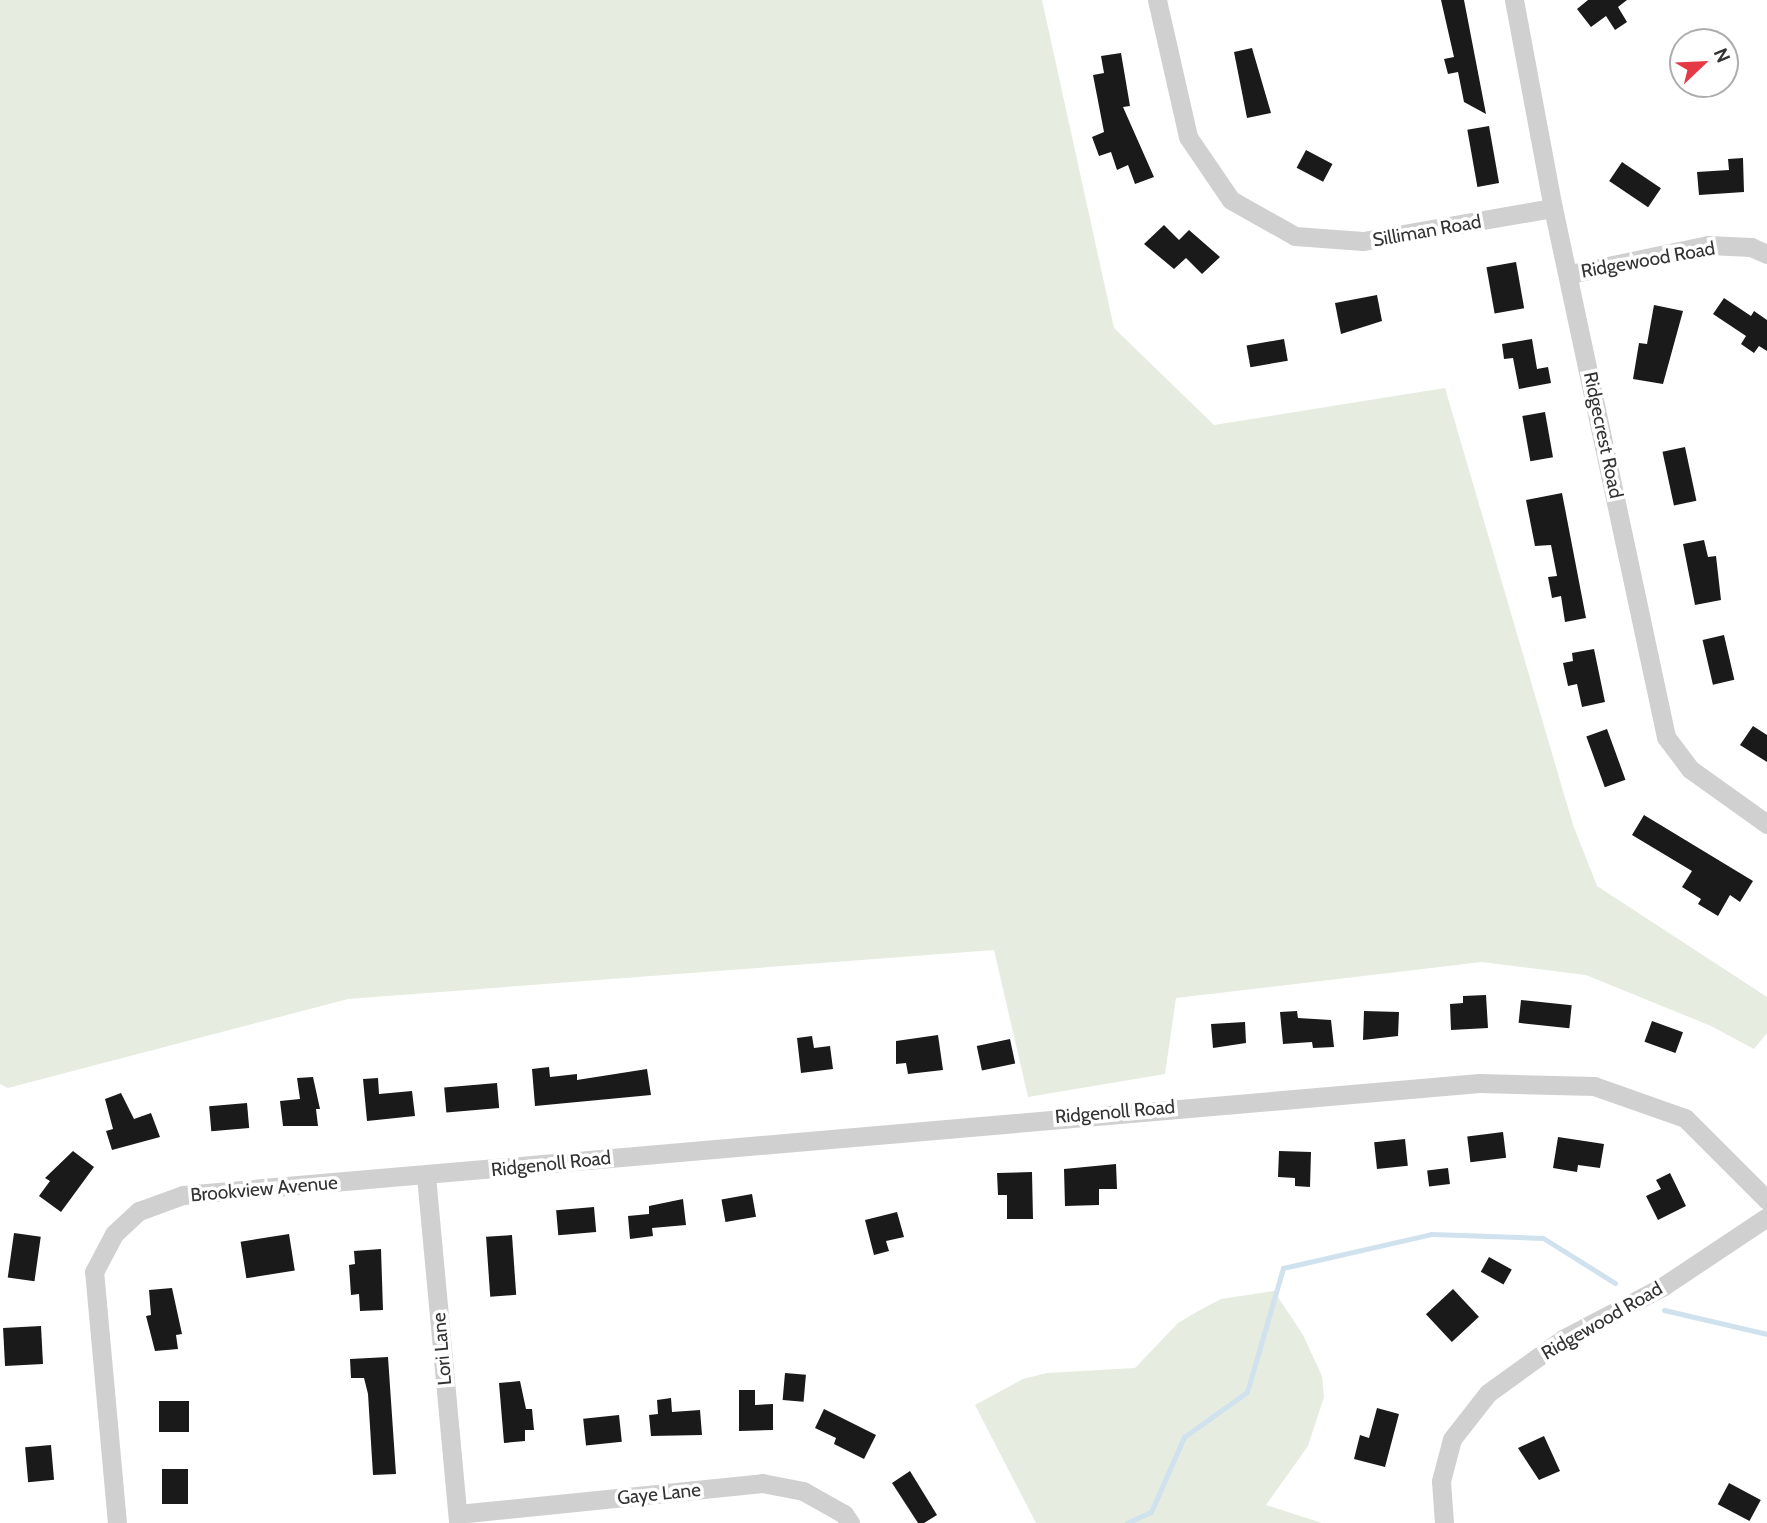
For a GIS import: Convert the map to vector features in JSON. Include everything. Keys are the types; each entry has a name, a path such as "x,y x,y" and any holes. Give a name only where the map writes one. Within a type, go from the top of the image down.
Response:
{"street":[{"name":"Silliman Road","path":"1157,0 1188,137 1231,200 1295,236 1363,242 1553,208"},
{"name":"Ridgecrest Road","path":"1514,0 1553,208 1570,274 1666,737 1690,769 1767,824"},
{"name":"Ridgewood Road","path":"1570,274 1708,245 1751,247 1767,254"},
{"name":"Ridgenoll Road","path":"426,1176 739,1145 860,1139 1080,1115 1479,1083 1594,1086 1685,1118 1767,1200"},
{"name":"Lori Lane","path":"426,1176 458,1518"},
{"name":"Brookview Avenue","path":"117,1523 94,1272 114,1234 139,1211 183,1195 426,1176"},
{"name":"Ridgewood Road","path":"1444,1523 1441,1481 1452,1439 1488,1392 1563,1339 1662,1287 1767,1217"},
{"name":"Gaye Lane","path":"458,1518 762,1483 803,1491 844,1514 850,1523"}],"shaded area":[{"path":"0,0 1042,0 1114,328 1214,425 1445,388 1573,825 1597,886 1767,997 1767,1033 1754,1049 1711,1026 1586,975 1482,962 1176,998 1165,1074 1028,1097 994,950 348,999 8,1088 0,1084"},
{"path":"1274,1291 1303,1335 1322,1376 1324,1397 1308,1446 1266,1505 1322,1523 1036,1523 975,1405 1023,1379 1047,1373 1135,1368 1178,1323 1200,1310 1221,1299"}],"building":[{"path":"1441,0 1464,0 1486,114 1464,102 1458,72 1448,74 1444,59 1454,57"},
{"path":"1588,0 1627,0 1618,7 1627,22 1615,30 1606,16 1591,27 1577,9"},
{"path":"1252,48 1271,113 1247,118 1234,52"},
{"path":"1121,53 1130,106 1123,107 1154,177 1135,184 1128,165 1117,170 1111,152 1099,156 1092,137 1104,132 1093,75 1104,73 1101,56"},
{"path":"1489,126 1499,183 1477,187 1467,130"},
{"path":"1306,150 1332,164 1323,182 1297,168"},
{"path":"1743,158 1744,192 1699,195 1697,172 1729,170 1728,159"},
{"path":"1622,162 1661,188 1648,207 1609,181"},
{"path":"1164,225 1179,240 1189,230 1220,257 1202,274 1186,258 1174,269 1144,244"},
{"path":"1516,262 1524,308 1495,313 1486,267"},
{"path":"1377,295 1382,321 1341,334 1335,303"},
{"path":"1724,298 1751,316 1754,311 1767,320 1767,351 1759,346 1754,353 1741,344 1746,336 1713,314"},
{"path":"1654,305 1683,311 1663,384 1633,379 1639,343 1647,344"},
{"path":"1284,339 1288,361 1250,367 1247,346"},
{"path":"1532,339 1537,369 1548,367 1551,383 1519,389 1513,358 1504,359 1502,344"},
{"path":"1545,412 1553,457 1530,461 1522,416"},
{"path":"1685,447 1696,501 1674,506 1663,452"},
{"path":"1562,493 1586,618 1565,622 1561,596 1552,598 1548,577 1557,576 1551,545 1535,546 1526,500"},
{"path":"1704,540 1708,557 1716,556 1721,600 1695,605 1683,544"},
{"path":"1724,635 1734,680 1713,685 1703,640"},
{"path":"1594,649 1605,702 1582,707 1577,684 1568,686 1563,663 1573,661 1572,653"},
{"path":"1753,726 1767,735 1767,762 1740,745"},
{"path":"1607,729 1625,780 1605,787 1586,737"},
{"path":"1644,815 1753,881 1740,902 1730,895 1718,916 1698,904 1701,899 1682,887 1692,871 1632,835"},
{"path":"1486,995 1488,1028 1451,1030 1450,1004 1463,1003 1463,996"},
{"path":"1521,1000 1572,1005 1569,1028 1519,1023"},
{"path":"1297,1011 1298,1018 1331,1020 1334,1047 1313,1048 1312,1042 1283,1044 1280,1012"},
{"path":"1364,1011 1399,1012 1398,1036 1363,1040"},
{"path":"1652,1021 1683,1032 1675,1053 1644,1042"},
{"path":"1245,1022 1246,1043 1213,1048 1211,1024"},
{"path":"938,1035 943,1070 908,1074 906,1063 896,1064 896,1041"},
{"path":"812,1036 814,1048 830,1046 833,1069 801,1073 797,1038"},
{"path":"1010,1039 1015,1063 982,1071 977,1046"},
{"path":"549,1067 550,1077 577,1074 577,1080 647,1069 651,1095 535,1106 532,1069"},
{"path":"313,1077 320,1109 316,1109 318,1126 283,1126 280,1101 300,1099 297,1078"},
{"path":"378,1078 379,1094 412,1091 415,1116 367,1121 363,1079"},
{"path":"497,1083 499,1108 446,1113 444,1088"},
{"path":"121,1093 134,1119 151,1113 160,1137 112,1150 106,1131 113,1129 105,1099"},
{"path":"247,1103 249,1128 211,1131 209,1106"},
{"path":"1503,1132 1506,1158 1470,1162 1467,1136"},
{"path":"1558,1137 1604,1144 1600,1168 1578,1165 1577,1172 1553,1168"},
{"path":"1405,1139 1408,1166 1377,1169 1374,1142"},
{"path":"73,1151 94,1167 61,1212 39,1196 50,1181 45,1178"},
{"path":"1279,1151 1311,1152 1310,1187 1295,1186 1295,1178 1278,1177"},
{"path":"1116,1164 1117,1189 1099,1189 1099,1205 1065,1206 1064,1169"},
{"path":"1448,1168 1450,1184 1429,1186 1427,1171"},
{"path":"1032,1172 1033,1219 1007,1219 1007,1195 998,1195 997,1173"},
{"path":"1670,1173 1686,1206 1658,1220 1646,1196 1661,1189 1656,1180"},
{"path":"752,1194 756,1217 725,1222 721,1199"},
{"path":"683,1199 686,1225 652,1228 653,1236 630,1239 628,1216 649,1214 649,1206"},
{"path":"594,1207 596,1232 558,1235 556,1210"},
{"path":"897,1212 904,1237 886,1241 889,1251 874,1255 865,1220"},
{"path":"14,1233 41,1237 34,1281 8,1278"},
{"path":"289,1234 295,1271 246,1278 241,1242"},
{"path":"512,1235 516,1295 490,1297 486,1237"},
{"path":"381,1249 383,1310 360,1311 359,1294 351,1295 349,1265 355,1264 354,1251"},
{"path":"1489,1257 1512,1270 1503,1284 1481,1272"},
{"path":"172,1288 182,1334 176,1335 178,1349 155,1351 146,1316 151,1315 149,1290"},
{"path":"1453,1289 1479,1317 1452,1342 1426,1314"},
{"path":"41,1326 43,1364 5,1366 3,1328"},
{"path":"388,1357 396,1474 373,1475 368,1394 364,1378 351,1378 350,1359"},
{"path":"785,1373 806,1375 804,1402 783,1400"},
{"path":"520,1381 526,1409 532,1409 534,1430 525,1430 525,1441 504,1443 499,1383"},
{"path":"739,1390 755,1390 755,1405 773,1404 773,1430 739,1431"},
{"path":"671,1398 672,1412 700,1410 702,1435 651,1436 649,1415 658,1414 657,1400"},
{"path":"159,1401 189,1401 189,1432 159,1432"},
{"path":"1377,1408 1399,1414 1385,1467 1354,1459 1360,1435 1369,1438"},
{"path":"824,1409 876,1435 864,1459 834,1444 836,1438 815,1428"},
{"path":"619,1415 622,1442 586,1446 583,1419"},
{"path":"1544,1436 1560,1471 1539,1480 1518,1448"},
{"path":"51,1445 54,1480 28,1482 25,1447"},
{"path":"162,1469 188,1469 188,1504 162,1504"},
{"path":"910,1471 937,1515 924,1523 918,1523 892,1483"},
{"path":"1729,1483 1761,1500 1750,1521 1718,1504"}],"waterway":[{"path":"1127,1523 1151,1512 1184,1437 1247,1392 1283,1268 1431,1234 1543,1238 1615,1283"},
{"path":"1664,1310 1767,1334"}]}
